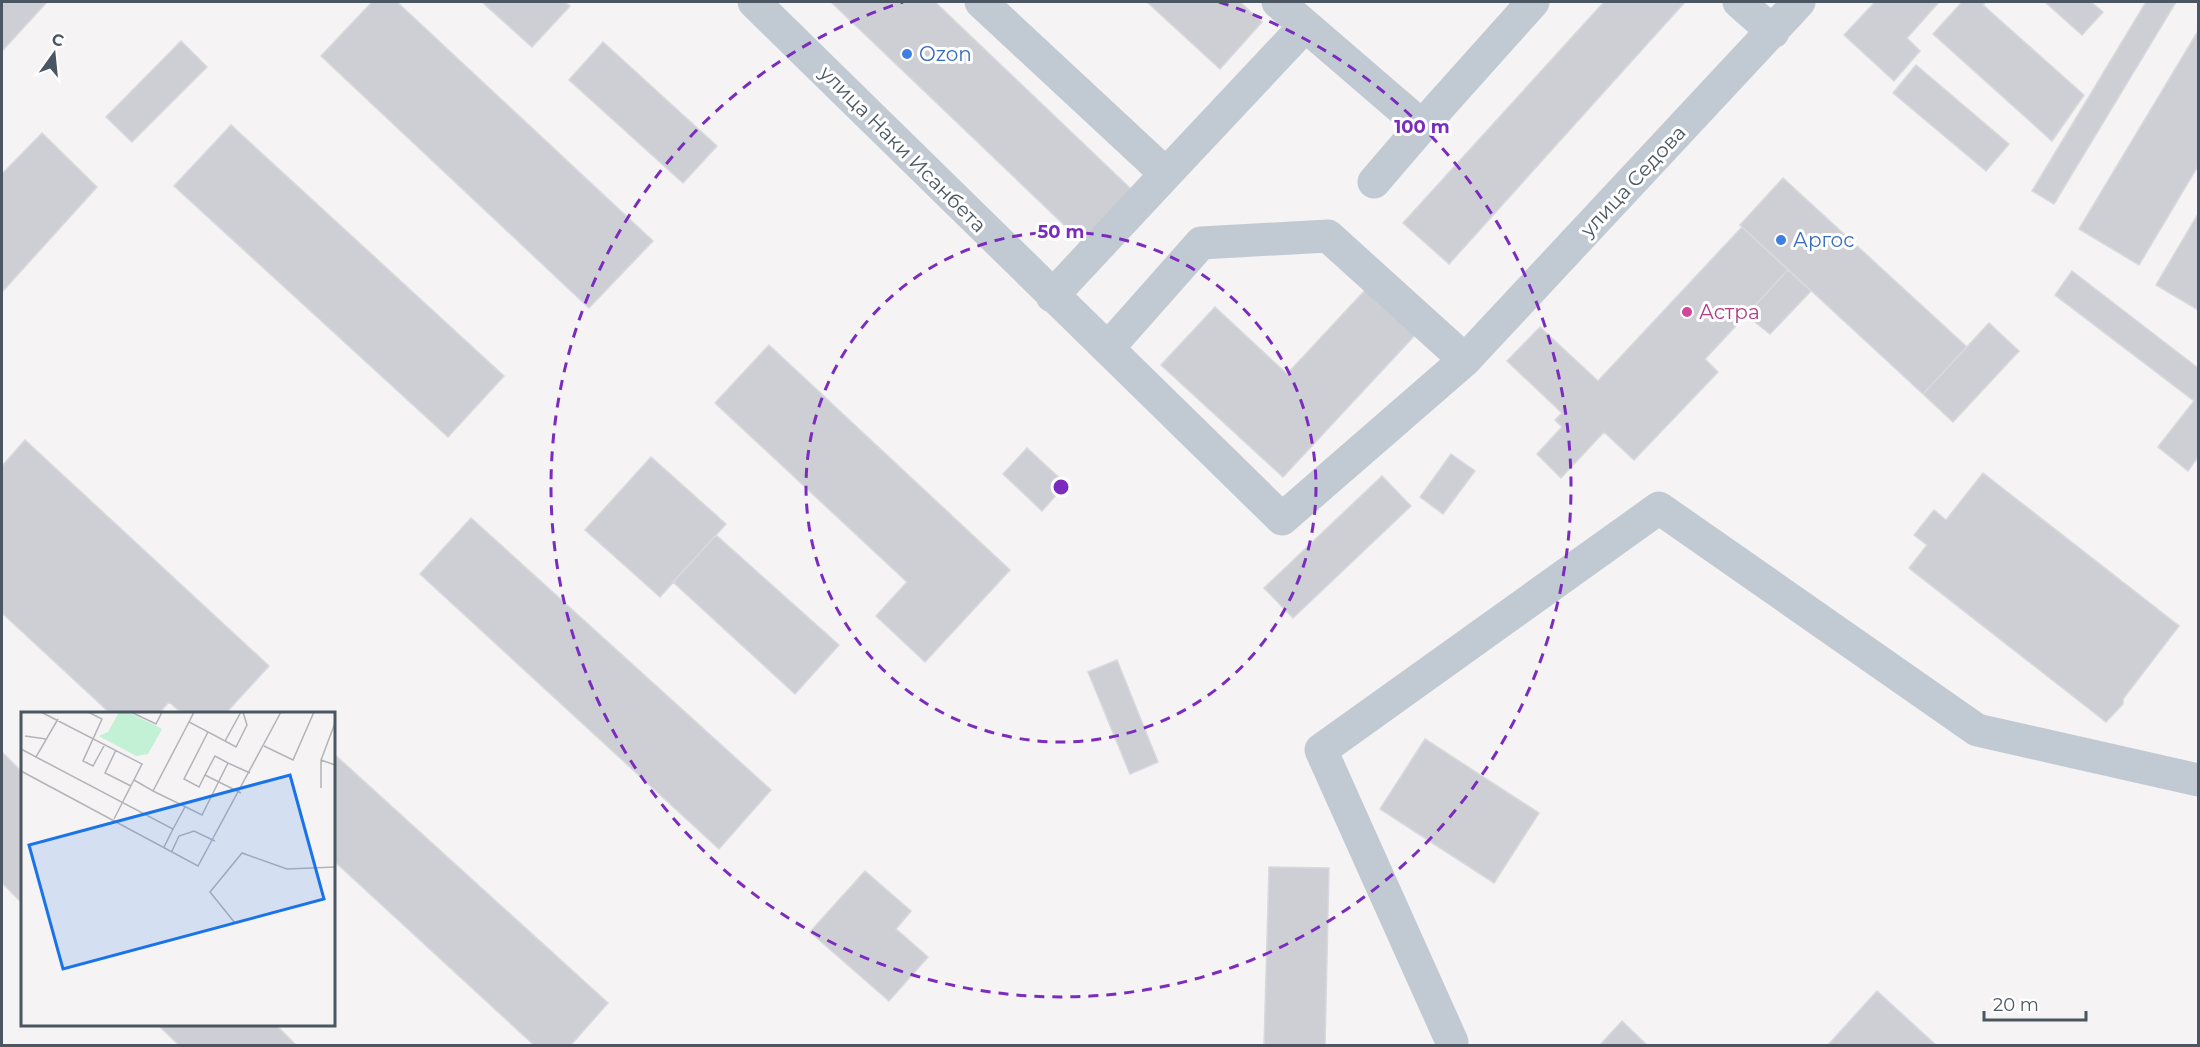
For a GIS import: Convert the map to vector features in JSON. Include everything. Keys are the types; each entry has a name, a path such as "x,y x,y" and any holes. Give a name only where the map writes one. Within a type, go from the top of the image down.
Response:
{"street":[{"name":"улица Наки Исанбета","path":"754,2 1052,296 1108,348"},
{"path":"981,2 1166,174"},
{"path":"1278,2 1422,126"},
{"path":"1374,182 1533,2"},
{"path":"1739,2 1773,32"},
{"name":"улица Седова","path":"1108,348 1282,519 1465,360 1799,2"},
{"path":"1052,296 1305,26"},
{"path":"1108,348 1201,243 1328,236 1465,360"},
{"path":"1452,1042 1322,750 1659,508 1977,730 2199,780"}],"building":[{"path":"2,2 47,2 2,51"},
{"path":"372,2 397,2 653,241 589,308 321,56"},
{"path":"482,2 565,2 570,6 532,47"},
{"path":"831,2 935,2 1132,190 1082,242"},
{"path":"1147,2 1240,2 1262,22 1220,69"},
{"path":"1604,2 1685,2 1449,264 1403,223"},
{"path":"1875,2 1939,2 1907,38 1920,51 1894,81 1844,35"},
{"path":"1962,2 1986,2 1983,5 2084,95 2052,141 1933,34"},
{"path":"2045,2 2091,2 2103,12 2082,35"},
{"path":"2146,2 2176,2 2054,204 2032,191"},
{"path":"2198,31 2198,166 2139,265 2079,229"},
{"path":"181,41 207,67 132,142 106,117"},
{"path":"603,42 717,146 683,183 569,80"},
{"path":"1916,65 2009,144 1986,171 1893,93"},
{"path":"231,125 504,376 448,437 174,186"},
{"path":"42,133 97,187 2,292 2,174"},
{"path":"1783,178 1967,347 1923,394 1740,225"},
{"path":"2198,214 2198,310 2156,285"},
{"path":"1742,227 1788,270 1705,359 1718,372 1634,460 1604,432 1561,478 1537,454 1562,427 1555,420 1562,413 1507,361 1540,327 1598,381"},
{"path":"1788,270 1811,291 1770,334 1746,315"},
{"path":"2072,271 2198,368 2198,457 2188,471 2158,447 2194,401 2055,295"},
{"path":"1368,287 1417,333 1283,477 1161,365 1215,307 1287,374"},
{"path":"1989,323 2019,351 1953,422 1923,394"},
{"path":"769,345 1010,570 925,662 876,616 907,582 715,403"},
{"path":"25,440 269,666 227,712 181,712 169,702 160,712 109,712 2,613 2,466"},
{"path":"1027,448 1066,484 1042,511 1003,474"},
{"path":"1451,454 1475,471 1443,514 1420,497"},
{"path":"651,457 726,524 660,597 585,530"},
{"path":"1983,473 2179,626 2123,699 2123,704 2106,722 1909,568 1927,545 1914,535 1934,510 1946,520"},
{"path":"1382,476 1411,506 1293,618 1264,588"},
{"path":"471,518 771,790 719,849 420,574"},
{"path":"716,535 839,645 795,694 673,582"},
{"path":"1117,660 1158,762 1130,774 1088,672"},
{"path":"1425,739 1539,813 1494,883 1380,809"},
{"path":"2,752 21,771 20,901 2,883"},
{"path":"334,754 608,1003 570,1046 535,1046 334,861"},
{"path":"1269,867 1329,868 1325,1046 1264,1046"},
{"path":"865,871 911,911 896,929 928,957 889,1001 810,932"},
{"path":"1877,991 1937,1046 1827,1046"},
{"path":"1622,1021 1648,1046 1599,1046"},
{"path":"159,1026 277,1026 297,1046 180,1046"}],"place":[{"name":"Ozon","path":"907,54"},
{"name":"Аргос","path":"1781,240"},
{"name":"Астра","path":"1687,312"}]}
